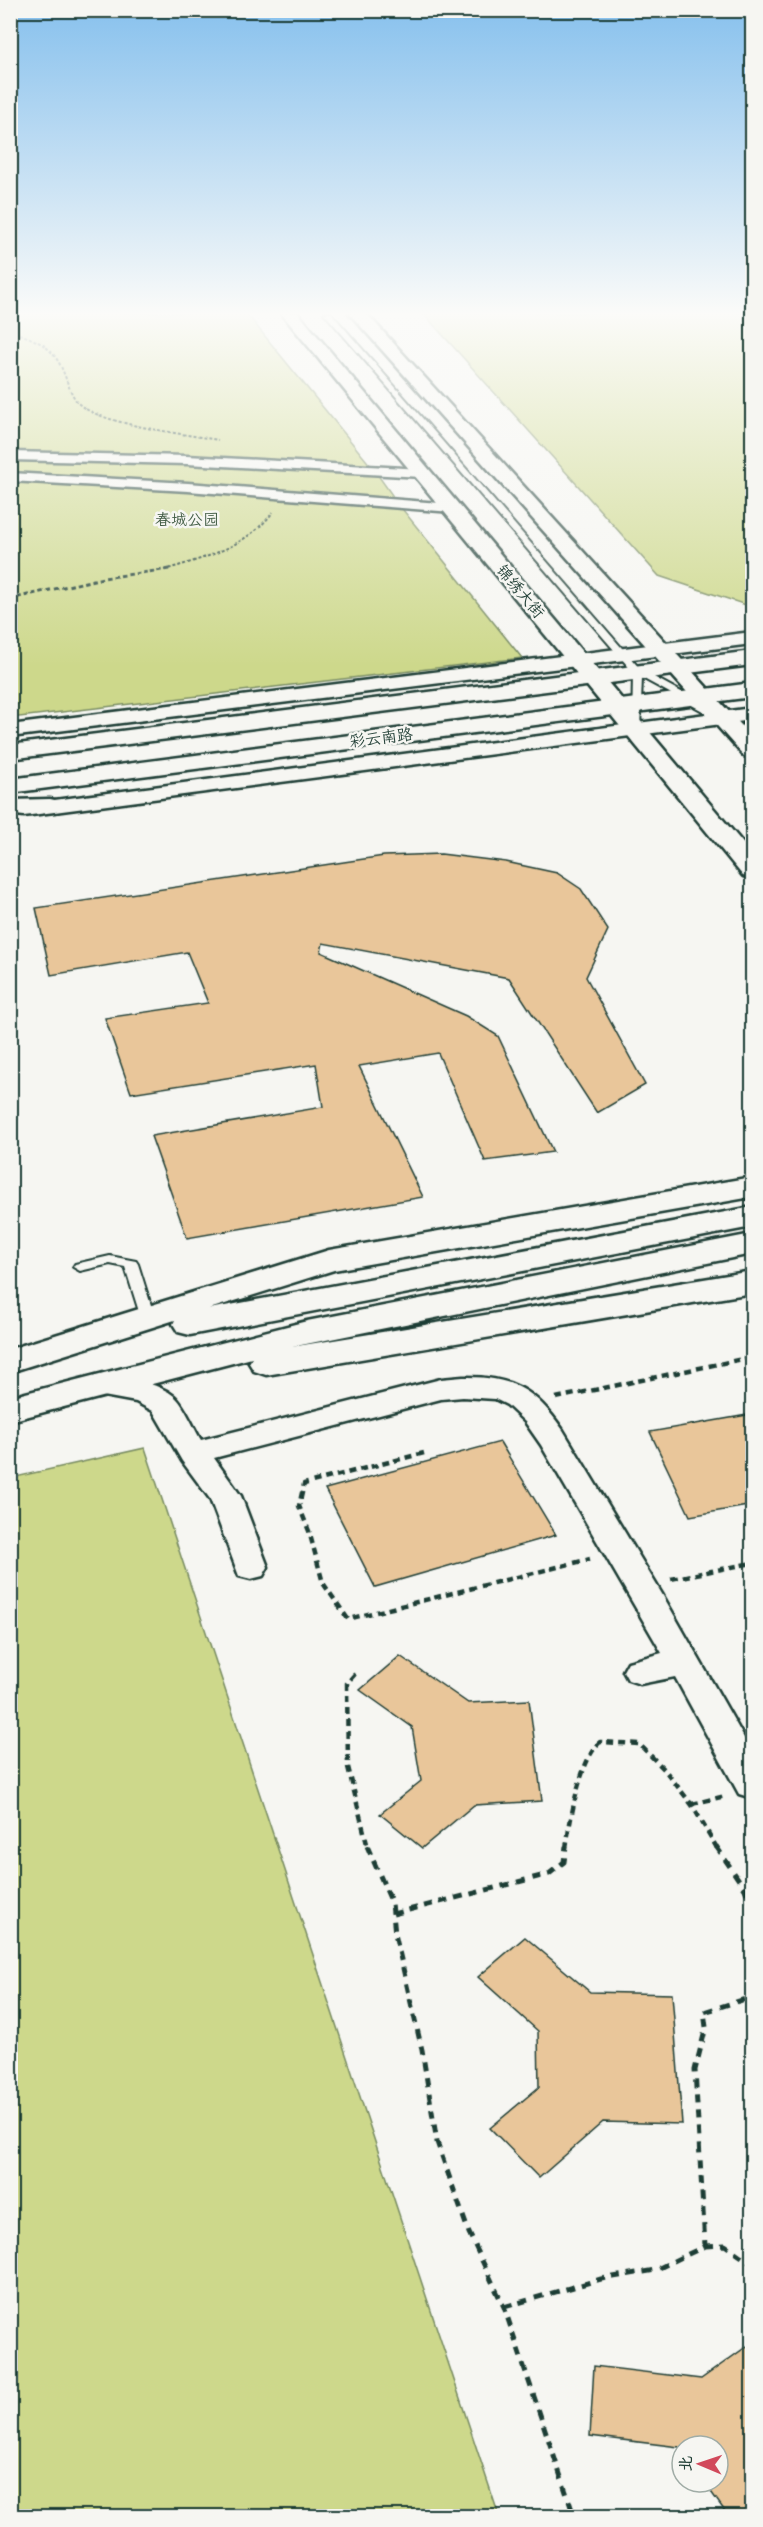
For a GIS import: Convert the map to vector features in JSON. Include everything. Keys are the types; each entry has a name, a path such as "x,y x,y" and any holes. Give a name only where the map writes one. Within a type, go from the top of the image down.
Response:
{"main road":[{"name":"锦绣大街","path":"387,431 593,678 627,706 635,729 753,870"},
{"path":"463,431 676,668 694,697 722,718 753,752"},
{"name":"彩云南路","path":"10,752 753,658"},
{"name":"彩云南路","path":"10,786 753,690"},
{"path":"376,706 412,708 428,715 429,723 425,726 392,736"},
{"path":"10,736 195,729"},
{"path":"10,809 50,806"},
{"path":"14,1360 329,1260 753,1186"},
{"path":"14,1360 280,1305 753,1216"},
{"path":"10,1409 307,1332 753,1244"},
{"path":"69,1395 753,1282"}],"street":[{"path":"10,456 255,464 333,484 452,508"},
{"path":"10,477 280,494 333,484 422,473"},
{"path":"10,731 753,638"},
{"path":"50,806 753,714"},
{"path":"194,1453 441,1389 470,1386 501,1390 526,1404 550,1436 619,1551 753,1784"},
{"path":"109,1388 143,1393 164,1404 194,1453 225,1496 251,1567"},
{"path":"640,1671 682,1662"}],"lane":[{"path":"429,431 638,672 694,697"},
{"path":"627,706 638,672"},
{"path":"80,1267 110,1260 131,1264 148,1317"}],"path":[{"path":"171,431 231,444 251,451 255,464"},
{"path":"10,599 103,578 162,571 194,562 229,547 262,527 273,512 280,494"},
{"path":"526,1404 753,1357"},
{"path":"424,1453 304,1484 299,1506 309,1531 323,1583 348,1619 619,1551"},
{"path":"639,1586 753,1563"},
{"path":"355,1674 347,1683 348,1767 366,1844 392,1904 395,1934 422,2050 437,2142 469,2233 504,2307 574,2517"},
{"path":"393,1914 549,1874 564,1862 571,1815 591,1750 600,1742 639,1744 664,1769 692,1804 715,1845 745,1889 753,1906"},
{"path":"705,2247 695,2070 706,2026 704,2012 743,1998 753,1997"},
{"path":"504,2307 601,2279 655,2270 705,2247 725,2245 753,2264"}],"green space":[{"name":"春城公园","path":"10,431 342,431 522,658 11,718"},
{"path":"529,431 752,431 752,607 659,576"},
{"path":"145,1448 499,2516 11,2516 11,1478"}],"building":[{"path":"441,854 506,862 557,873 581,889 608,930 586,977 645,1085 597,1113 509,978 323,943 321,952 466,1016 498,1036 553,1152 485,1161 438,1053 359,1066 423,1197 187,1238 151,1136 323,1107 316,1064 131,1093 105,1018 208,1003 187,952 51,975 36,908 384,856"},
{"path":"753,1414 753,1505 690,1516 650,1432"},
{"path":"500,1442 556,1535 375,1587 325,1489"},
{"path":"400,1656 468,1703 529,1700 542,1801 474,1805 422,1848 380,1814 421,1781 412,1727 360,1690"},
{"path":"525,1937 590,1992 672,1994 682,2124 603,2122 539,2178 490,2128 539,2087 538,2031 478,1977"},
{"path":"753,2342 753,2517 729,2517 713,2494 730,2494 730,2434 670,2434 670,2446 590,2436 594,2366 701,2379"}]}
